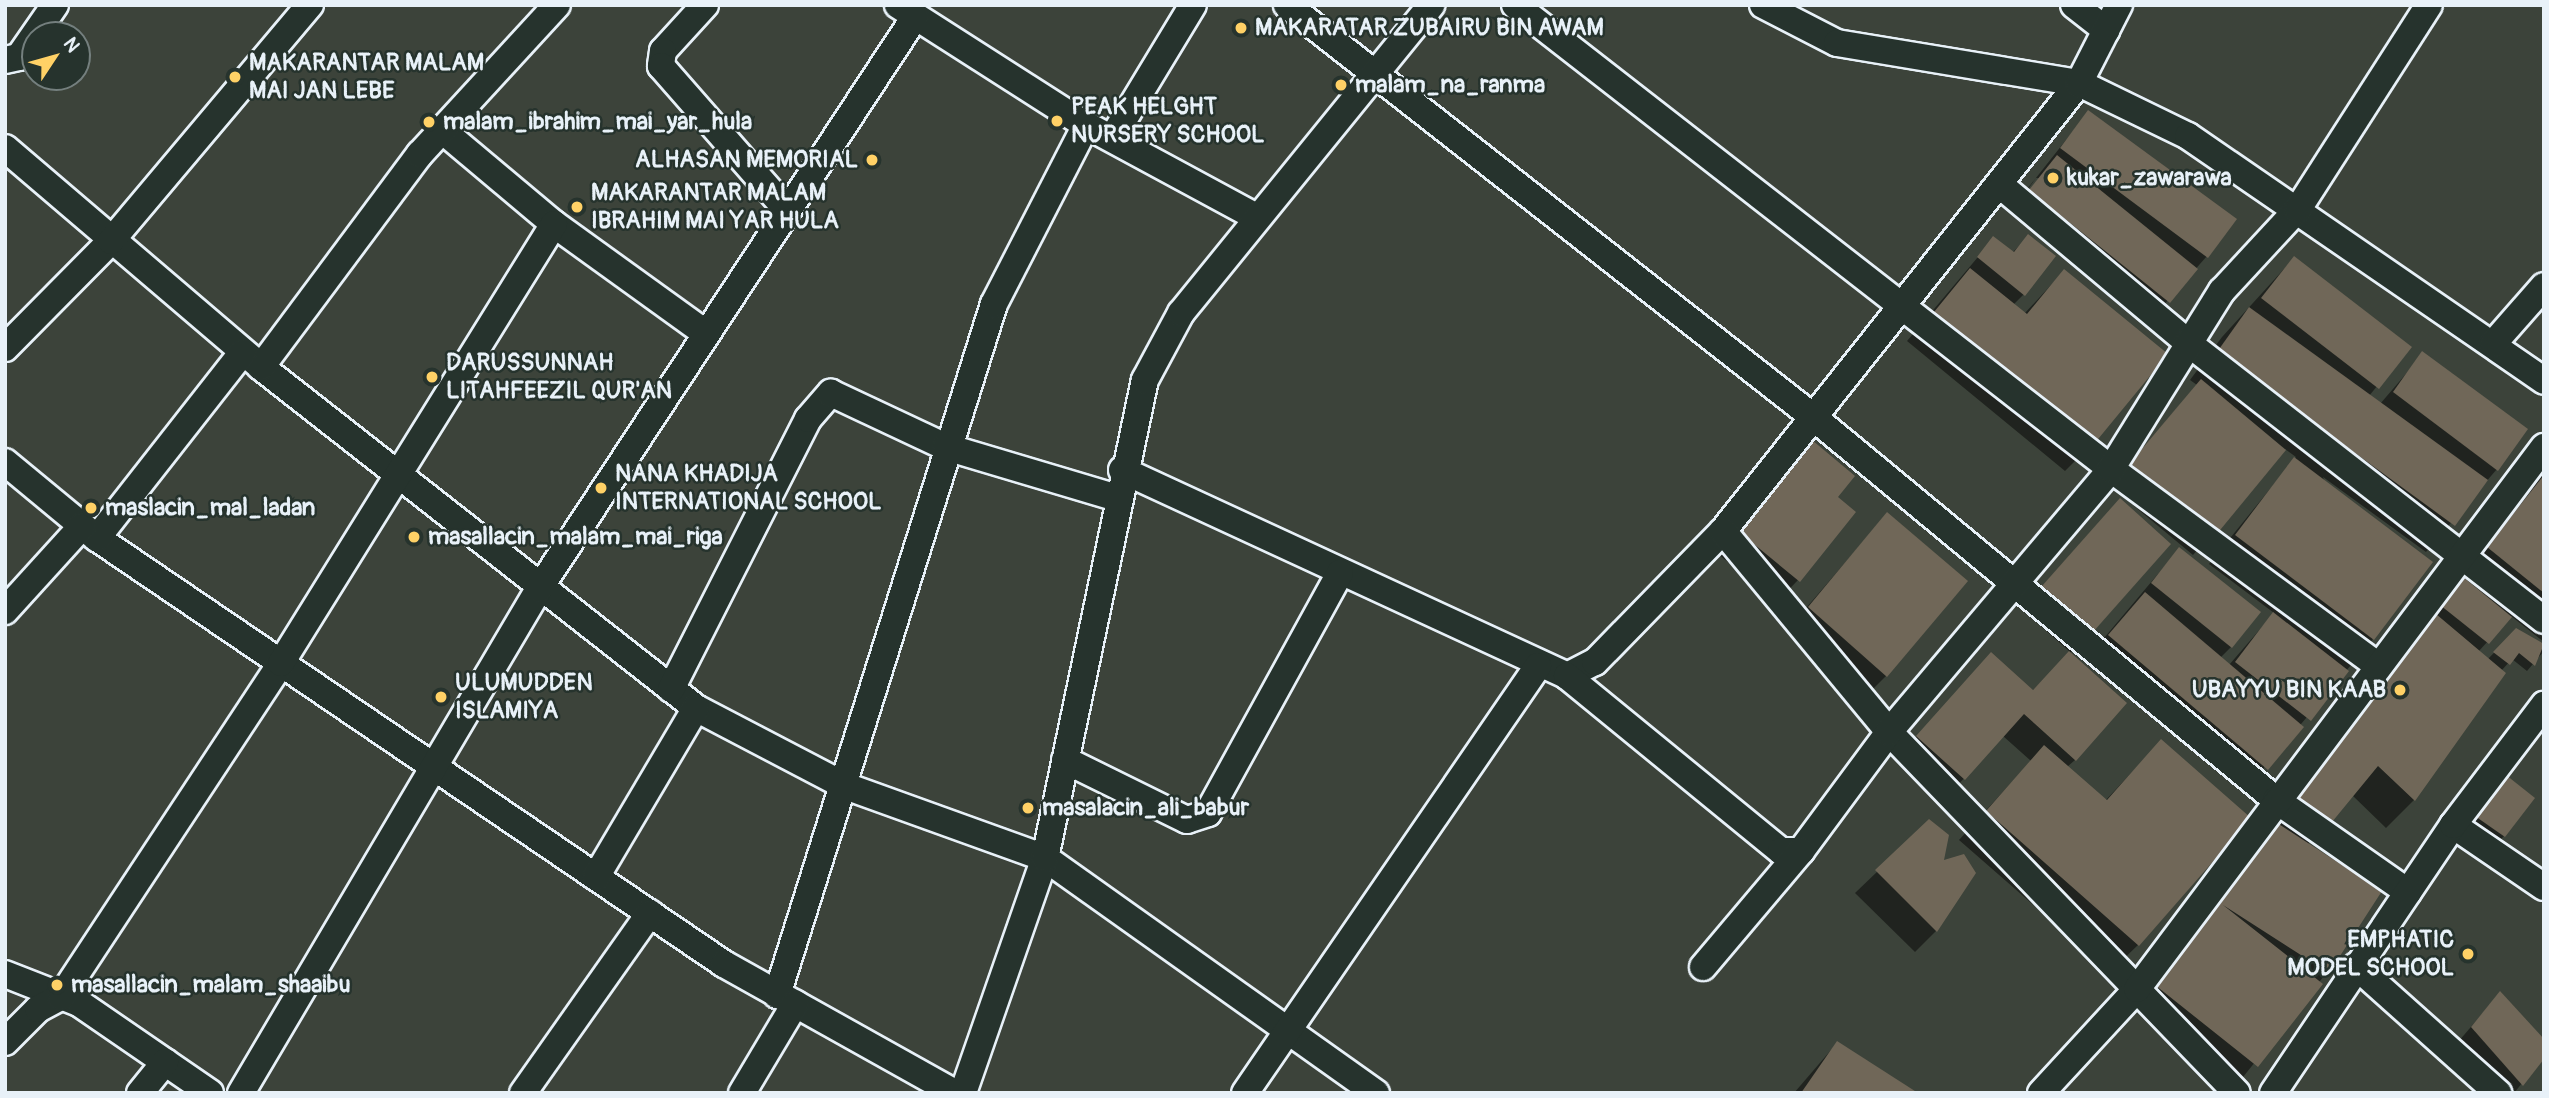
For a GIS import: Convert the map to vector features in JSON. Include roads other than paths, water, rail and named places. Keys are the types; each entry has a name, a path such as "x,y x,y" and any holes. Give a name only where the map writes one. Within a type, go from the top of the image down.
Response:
{"street":[{"path":"5,60 19,57 55,5"},
{"path":"5,348 111,241 310,5"},
{"path":"5,611 89,532 252,359 442,130 557,5"},
{"path":"705,5 663,51 661,66 787,210"},
{"path":"1114,137 1193,5"},
{"path":"1287,5 1377,69 1812,416 2015,581 2276,800 2407,891"},
{"path":"963,1093 1045,858 1122,470 1145,380 1181,313 1256,217 1431,5"},
{"path":"1515,5 2110,469 2377,665"},
{"path":"1763,5 1837,43 2079,83 2188,136 2298,209 2544,381"},
{"path":"2074,5 2106,30"},
{"path":"1567,676 1595,662 1723,531 2079,83 2119,5"},
{"path":"1703,967 1801,851 1889,732 2110,469 2187,342 2222,291 2298,209 2430,5"},
{"path":"241,1093 539,589 787,210 906,11 1086,125 1114,137 1256,217"},
{"path":"742,1093 786,1000 845,786 946,447 993,304 1086,125"},
{"path":"442,130 554,224 705,332"},
{"path":"5,148 252,359 539,589 696,708 845,786 1045,858 1376,1093"},
{"path":"1999,184 2187,342 2544,620"},
{"path":"5,1042 38,1009 61,997 281,663 554,224"},
{"path":"2493,344 2544,286"},
{"path":"671,689 818,401 831,393 846,395 946,447 1117,498"},
{"path":"2041,1093 2137,989 2459,555 2544,447"},
{"path":"5,462 89,532 650,913 786,1000 955,1093"},
{"path":"1122,470 1538,666 1567,676 1781,851 1801,851"},
{"path":"1723,531 1889,732 2237,1093"},
{"path":"1065,760 1187,820 1208,813 1340,573"},
{"path":"1245,1093 1290,1032 1538,666"},
{"path":"2273,1093 2453,825 2544,705"},
{"path":"596,877 696,708"},
{"path":"2453,825 2544,887"},
{"path":"523,1093 650,913"},
{"path":"2356,966 2498,1093"},
{"path":"5,974 61,997 210,1093"},
{"path":"141,1093 165,1062"}],"place":[{"name":"MAKARATAR ZUBAIRU BIN AWAM","path":"1241,28"},
{"name":"MAKARANTAR MALAM MAI JAN LEBE","path":"235,77"},
{"name":"malam_na_ranma","path":"1341,85"},
{"name":"PEAK HELGHT NURSERY SCHOOL","path":"1057,121"},
{"name":"malam_ibrahim_mai_yar_hula","path":"429,122"},
{"name":"ALHASAN MEMORIAL","path":"872,160"},
{"name":"kukar_zawarawa","path":"2053,178"},
{"name":"MAKARANTAR MALAM IBRAHIM MAI YAR HULA","path":"577,207"},
{"name":"DARUSSUNNAH LITAHFEEZIL QUR'AN","path":"432,377"},
{"name":"NANA KHADIJA INTERNATIONAL SCHOOL","path":"601,488"},
{"name":"maslacin_mal_ladan","path":"91,508"},
{"name":"masallacin_malam_mai_riga","path":"414,537"},
{"name":"UBAYYU BIN KAAB","path":"2400,690"},
{"name":"ULUMUDDEN ISLAMIYA","path":"441,697"},
{"name":"masalacin_ali_babur","path":"1028,808"},
{"name":"EMPHATIC MODEL SCHOOL","path":"2468,954"},
{"name":"masallacin_malam_shaaibu","path":"57,985"}]}
